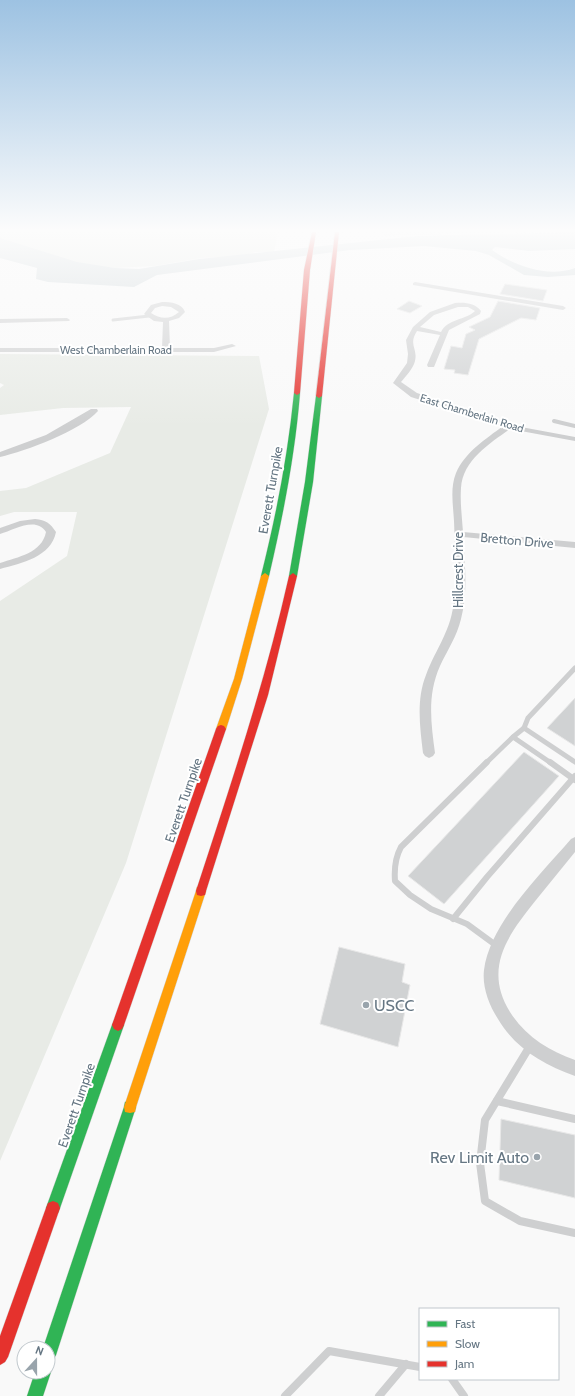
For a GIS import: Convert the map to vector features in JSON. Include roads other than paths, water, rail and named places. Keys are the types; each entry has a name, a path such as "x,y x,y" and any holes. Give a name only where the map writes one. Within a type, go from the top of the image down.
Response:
{"highway":[{"name":"Everett Turnpike","path":"0,1357 159,911 238,679 279,513 295,422 305,297"},
{"path":"53,1340 253,732 285,615 309,482 330,297"},
{"path":"35,1396 40,1380"}],"street":[{"path":"470,306 480,297"},
{"path":"496,297 563,308"},
{"path":"158,305 174,305 181,309 181,315 166,320 156,320 147,314 150,309 158,305"},
{"path":"431,365 446,329 454,323 477,314 477,310 470,306 460,305 434,311 423,319 415,328 443,334"},
{"path":"0,321 67,320"},
{"path":"166,320 166,350"},
{"name":"East Chamberlain Road","path":"415,328 409,340 412,355 411,362 397,383 410,393 420,398 509,426 575,439"},
{"name":"West Chamberlain Road","path":"0,350 214,350 232,346"},
{"path":"0,455 49,438 74,425 94,411"},
{"name":"Hillcrest Drive","path":"429,753 425,716 426,697 431,674 452,634 456,622 459,602 457,487 460,473 473,454 509,426"},
{"path":"0,531 26,522 38,522 48,526 51,532 47,543 39,551 0,566"},
{"name":"Bretton Drive","path":"458,534 575,545"},
{"path":"575,843 513,918 493,955 490,973 494,994 503,1015 516,1033 530,1046 554,1061 575,1068"}],"lane":[{"path":"113,320 149,316"},
{"path":"554,421 575,426"},
{"path":"497,946 466,924 431,909 410,895 395,881 394,871 396,857 401,846 524,728 528,718 575,668"},
{"path":"524,728 575,762"},
{"path":"453,919 487,877 574,778 513,737"},
{"path":"530,1046 485,1120 480,1163 485,1201 520,1221 575,1233"},
{"path":"497,1101 575,1119"},
{"path":"285,1396 329,1350 419,1367"},
{"path":"380,1396 406,1364"},
{"path":"453,1380 464,1396"}],"place":[{"name":"USCC","path":"366,1005"},
{"name":"Rev Limit Auto","path":"537,1157"}]}
